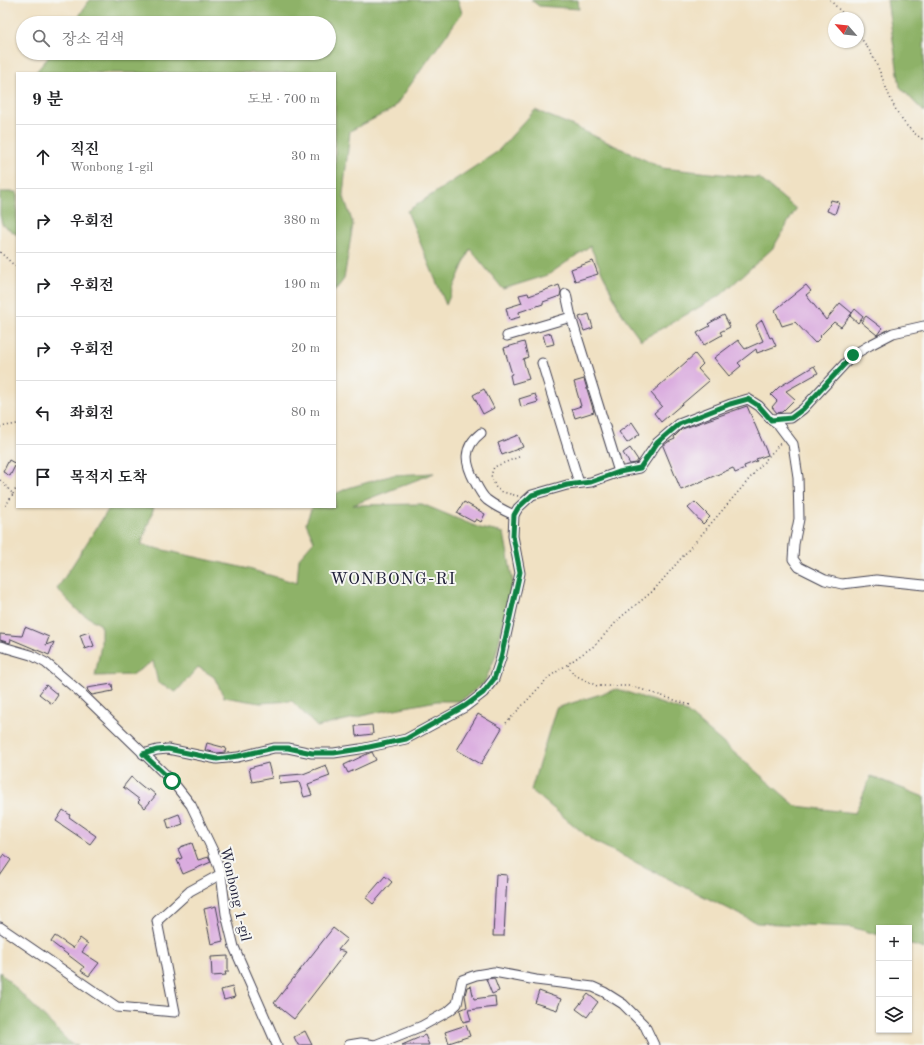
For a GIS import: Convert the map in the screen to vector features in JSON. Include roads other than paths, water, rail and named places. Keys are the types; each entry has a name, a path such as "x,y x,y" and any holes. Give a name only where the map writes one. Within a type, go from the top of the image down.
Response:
{"street":[{"path":"566,294 571,317 619,472"},
{"path":"507,336 571,317"},
{"path":"771,420 791,418 803,409 853,355 893,333 924,326"},
{"path":"542,363 579,483"},
{"path":"143,754 168,749 217,759 274,748 288,748 312,753 334,753 406,739 465,706 483,693 494,679 501,658 520,572 513,536 514,515 518,508 532,495 567,485 591,482 619,472 640,468 657,443 679,424 730,404 748,399 759,406 771,420 778,424 793,444 798,477 799,519 794,544 793,559 799,567 825,580 842,584 876,580 924,585"},
{"path":"481,433 474,438 468,448 466,459 469,471 477,487 486,499 514,515"},
{"name":"Wonbong 1-gil","path":"0,646 31,655 46,663 80,692 172,781 192,805 213,851 221,874 226,914 234,947 277,1045"},
{"path":"0,927 117,1007 175,1012 158,921 190,891 221,874"},
{"path":"349,1045 361,1043 375,1045 422,1026 449,1011 457,1004 462,980 476,975 494,972 536,980 592,987 604,992 623,1004 645,1026 654,1045"}],"district":[{"name":"WONBONG-RI","path":"393,578"}]}
